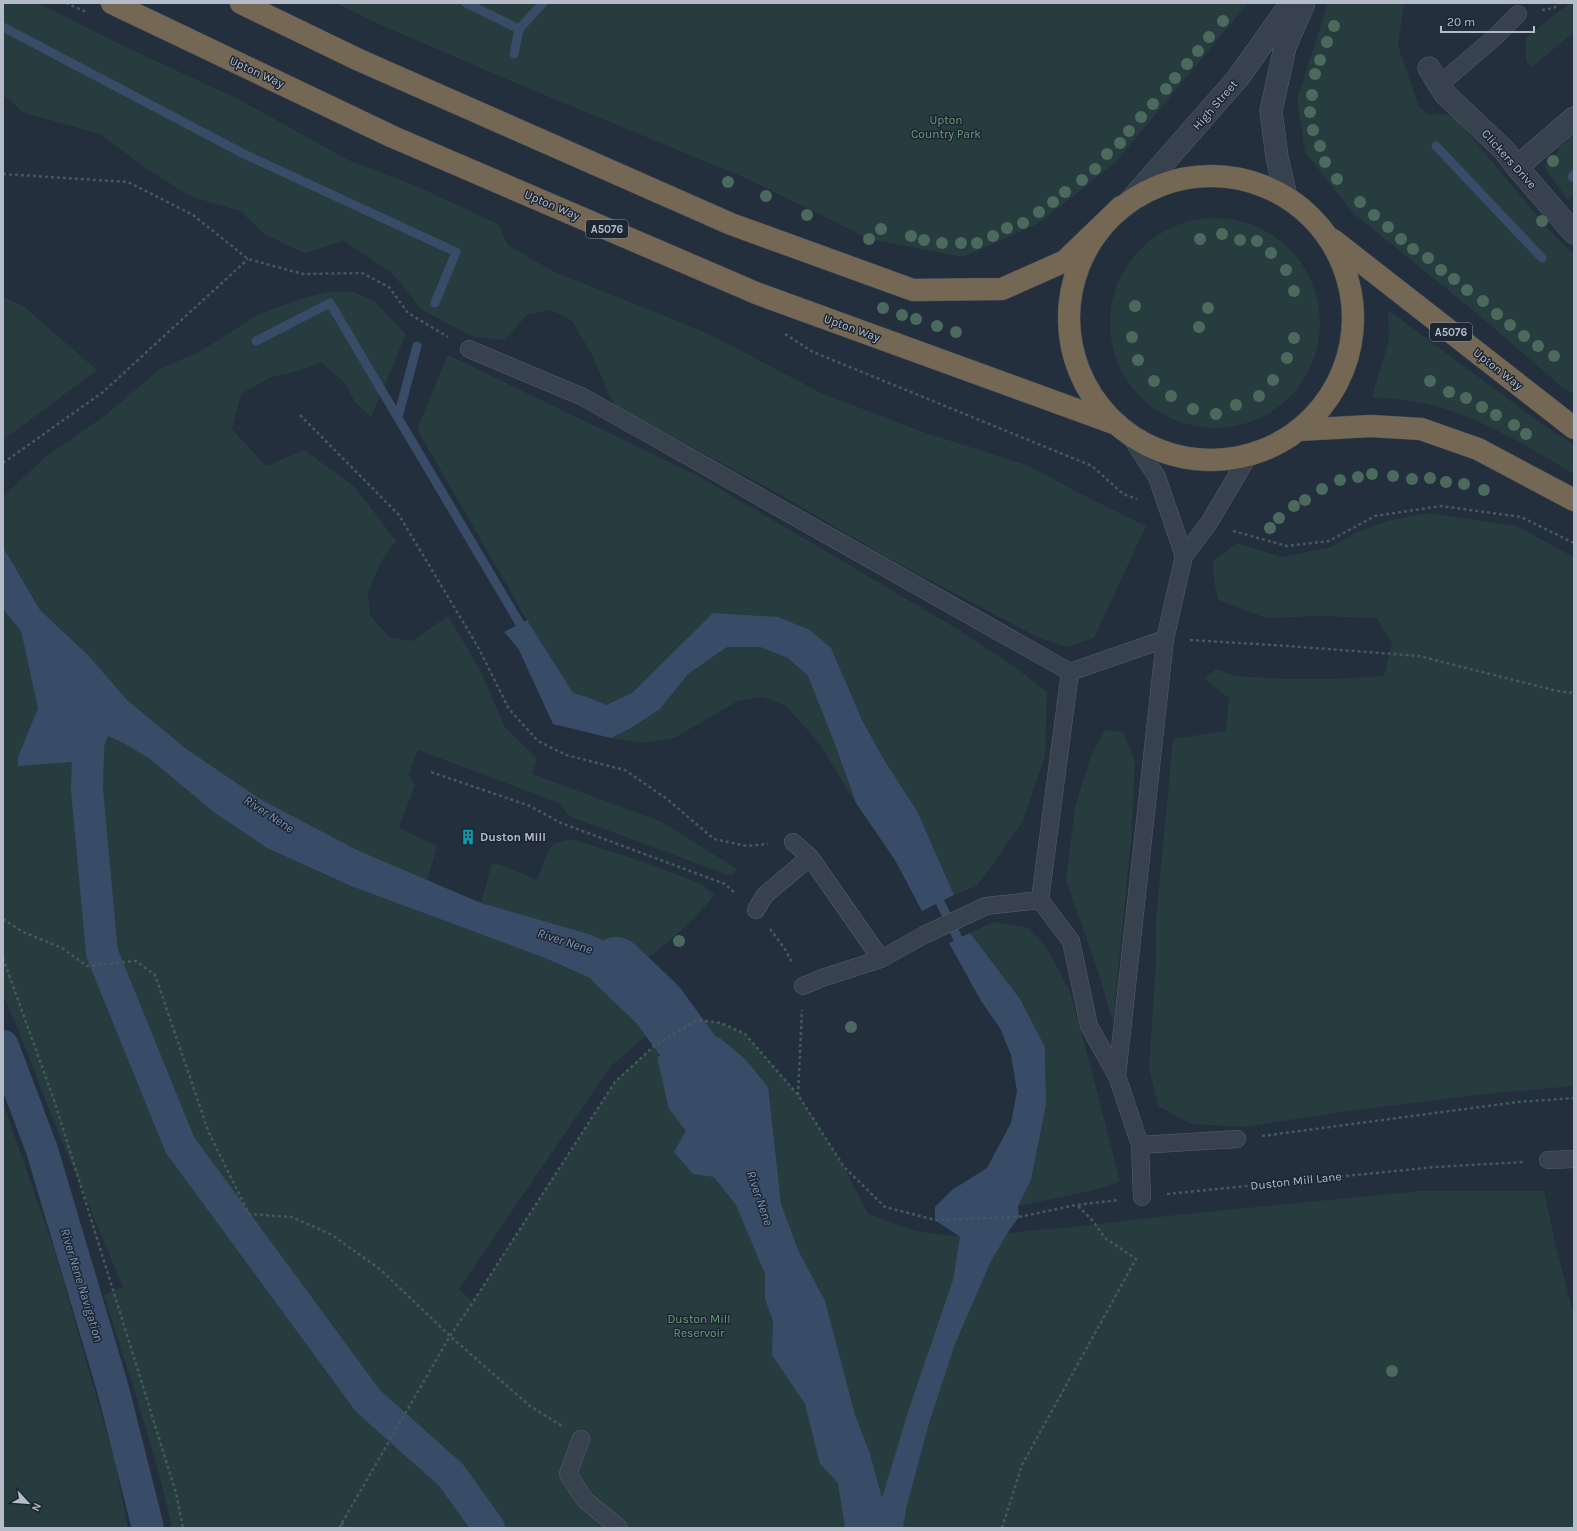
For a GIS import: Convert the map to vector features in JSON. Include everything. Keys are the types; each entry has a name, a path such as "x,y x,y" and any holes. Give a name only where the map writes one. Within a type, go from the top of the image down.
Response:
{"highway":[{"name":"Upton Way","path":"112,3 393,137 756,293 1122,429 1163,452 1196,460 1218,460 1249,455 1272,446 1298,430 1316,414 1344,368 1352,335 1352,299 1344,268 1327,236"},
{"path":"240,3 359,60 731,224 913,290 1002,289 1065,261 1126,204 1160,185 1202,176 1245,180 1286,197 1312,218 1327,236"},
{"path":"1122,429 1086,386 1074,355 1069,331 1070,300 1074,278 1084,254 1098,232 1126,204"},
{"name":"Upton Way","path":"1327,236 1574,428"},
{"path":"1298,430 1371,426 1421,429 1478,449 1574,500"}],"street":[{"name":"High Street","path":"1126,204 1238,78 1291,3"},
{"path":"1286,197 1276,157 1271,110 1285,47 1304,3"},
{"name":"Clickers Drive","path":"1434,77 1445,94 1504,150 1516,167 1574,233"},
{"path":"1516,167 1574,118"}],"lane":[{"path":"1434,77 1495,37 1518,14"},
{"path":"469,349 582,397 1070,672 1165,639"},
{"path":"1122,429 1157,477 1184,556"},
{"path":"1117,1076 1165,639 1184,556 1209,523 1249,455"},
{"path":"1070,672 1040,900 1071,941 1089,1026 1117,1076 1140,1144 1142,1197"},
{"path":"793,842 810,857 880,959"},
{"path":"756,910 765,895 810,857"},
{"path":"803,986 822,978 880,959 924,935 986,906 1040,900"},
{"path":"1140,1144 1237,1139"},
{"path":"1548,1160 1574,1159"},
{"path":"581,1439 568,1474 585,1500 619,1528"}],"path":[{"path":"3,174 128,182 193,215 248,259 302,274 362,273 389,287 408,314 469,349"},
{"path":"3,462 103,392 248,259"},
{"path":"300,415 399,515 478,647 508,709 538,741 566,755 625,770 667,799 714,839 747,846 793,842"},
{"path":"1165,639 1420,656 1574,694"},
{"path":"431,772 530,806 561,823 725,884 756,910 784,949 803,986 798,1095"},
{"path":"3,919 23,932 62,948 87,966 136,961 155,975 209,1133 249,1214 292,1217 332,1235 381,1270 450,1336 530,1406 581,1439"},
{"path":"3,958 58,1110 174,1485 183,1528"},
{"name":"Duston Mill Lane","path":"450,1336 615,1082 654,1046 697,1020 721,1023 745,1034 798,1095 844,1167 885,1207 935,1220 1019,1217 1076,1205 1142,1197 1435,1167 1548,1160"},
{"path":"1237,1139 1518,1102 1574,1098"},
{"path":"1002,1528 1022,1465 1136,1258 1105,1238 1093,1221 1076,1205"},
{"path":"339,1528 378,1458 450,1336"},
{"path":"341,1523 347,1528"}],"green space":[{"path":"3,3 38,3 113,41 240,100 348,160 414,185 498,224 508,245 554,272 713,336 821,393 920,431 1029,466 1146,526 1094,638 1067,647 1039,638 890,559 779,494 614,405 590,351 572,321 551,310 527,315 505,340 474,337 422,310 392,273 344,241 304,253 264,234 240,211 192,197 150,171 100,134 24,113 3,95"},
{"name":"Upton Country Park","path":"336,3 1248,3 1115,163 1039,223 963,257 869,239 750,180 506,79 372,21"},
{"path":"1328,3 1404,3 1398,46 1419,107 1430,115 1445,115 1458,121 1548,229 1574,255 1574,394 1562,387 1475,312 1353,213 1305,152 1297,99"},
{"path":"1570,3 1574,3 1574,32 1532,67 1526,61 1526,38"},
{"path":"1574,134 1574,195 1568,200 1545,169 1545,164 1559,151 1557,148"},
{"path":"1205,218 1225,218 1246,222 1265,230 1274,235 1296,256 1308,273 1316,292 1320,313 1320,333 1316,354 1308,373 1303,382 1282,404 1265,416 1246,424 1225,428 1205,428 1184,424 1156,411 1127,382 1114,354 1110,333 1110,313 1114,292 1127,264 1156,235 1184,222"},
{"path":"327,292 354,292 375,302 406,334 371,417 355,402 344,382 321,362 298,371 271,377 241,394 232,429 266,466 304,450 355,487 396,541 382,560 368,592 370,615 389,637 412,641 448,616 479,668 505,727 537,758 532,774 662,822 737,869 731,876 569,816 559,803 418,750 408,775 415,785 399,828 437,846 427,881 358,851 260,799 188,750 128,701 88,655 40,610 3,547 3,497 45,457 106,415 161,368 199,352 259,314 303,298"},
{"path":"3,297 23,306 97,370 3,440"},
{"path":"1388,310 1542,424 1574,445 1574,474 1523,444 1487,426 1451,411 1425,403 1372,397 1389,340"},
{"path":"448,355 698,476 954,627 1012,665 1047,692 1045,756 1022,823 977,886 954,895 917,811 883,758 862,720 831,648 713,613 632,693 606,705 590,698 573,694 527,620 417,429"},
{"path":"1428,513 1516,526 1574,557 1574,1086 1494,1093 1347,1111 1245,1127 1191,1124 1158,1106 1149,1068 1156,962 1156,920 1173,739 1226,731 1229,698 1204,679 1216,669 1236,676 1286,679 1335,679 1384,676 1392,644 1377,618 1321,616 1266,618 1218,600 1214,581 1213,561 1237,543 1282,557 1332,547 1357,532 1388,521"},
{"name":"Duston Mill Reservoir","path":"3,609 21,631 38,708 18,757 98,760 107,736 125,744 150,759 215,813 267,848 351,886 545,958 590,978 649,1033 610,1067 459,1289 473,1302 615,1082 654,1046 697,1020 721,1023 745,1034 798,1095 844,1167 868,1214 915,1231 960,1237 1063,1228 1419,1191 1544,1191 1556,1247 1574,1315 1574,1528 172,1528 158,1469 104,1295 123,1287 3,995"},
{"path":"727,647 760,647 788,658 808,676 856,803 818,742 786,706 763,697 738,701 676,737 643,743 611,738 631,728 660,709 688,674"},
{"path":"1105,730 1123,732 1135,762 1131,840 1113,1023 1098,971 1066,880 1075,808 1091,755"},
{"path":"571,839 638,860 699,883 715,895 680,931 640,963 627,953 592,935 481,903 492,863 507,867 537,880 548,852 554,843"},
{"path":"994,922 1028,928 1047,948 1070,992 1120,1182 1095,1190 1018,1206 1031,1180 1046,1105 1045,1047 1020,999 970,933"},
{"path":"3,1103 54,1249 115,1462 128,1528 3,1528"}],"water":[{"path":"3,547 40,610 88,655 128,701 188,750 260,799 359,851 481,903 592,935 627,953 640,963 684,1010 649,1033 590,978 545,958 351,886 267,848 215,813 150,759 108,736 98,760 18,766 18,757 38,708 21,631 3,609"},
{"path":"713,613 778,617 810,630 831,648 862,720 883,758 917,811 954,895 922,911 895,860 856,803 808,676 788,658 760,647 727,647 688,674 660,709 631,728 611,738 553,724 518,648 504,632 527,620 573,693 606,705 632,693"},
{"path":"970,933 1020,999 1045,1047 1046,1105 1031,1180 1018,1206 1019,1217 1008,1232 990,1263 955,1344 929,1423 906,1509 903,1528 845,1528 838,1483 820,1464 805,1404 772,1355 773,1321 765,1299 765,1274 736,1205 714,1177 693,1174 674,1152 686,1131 669,1109 657,1057 704,1031 721,1039 747,1061 768,1087 781,1204 798,1250 825,1301 855,1415 870,1454 882,1498 909,1409 953,1280 960,1237 935,1220 935,1207 952,1190 987,1168 1011,1123 1017,1091 1011,1055 1000,1028 981,1001 949,943"}],"pier":[{"path":"703,1029 704,1031 657,1057 657,1055"}],"waterway":[{"path":"466,3 519,29"},
{"path":"514,54 519,29 543,3"},
{"path":"3,27 244,154 456,252 435,303"},
{"path":"1436,146 1542,258"},
{"path":"256,341 330,303 526,634"},
{"path":"398,417 417,346"},
{"path":"89,718 87,790 102,953 180,1145 368,1401 451,1475 489,1528"},
{"path":"935,892 963,949"},
{"name":"River Nene","path":"616,965 658,1005 725,1097 728,1105"},
{"name":"River Nene Navigation","path":"3,1046 42,1150 113,1389 148,1528"}],"place":[{"name":"Duston Mill","path":"468,837"}]}
